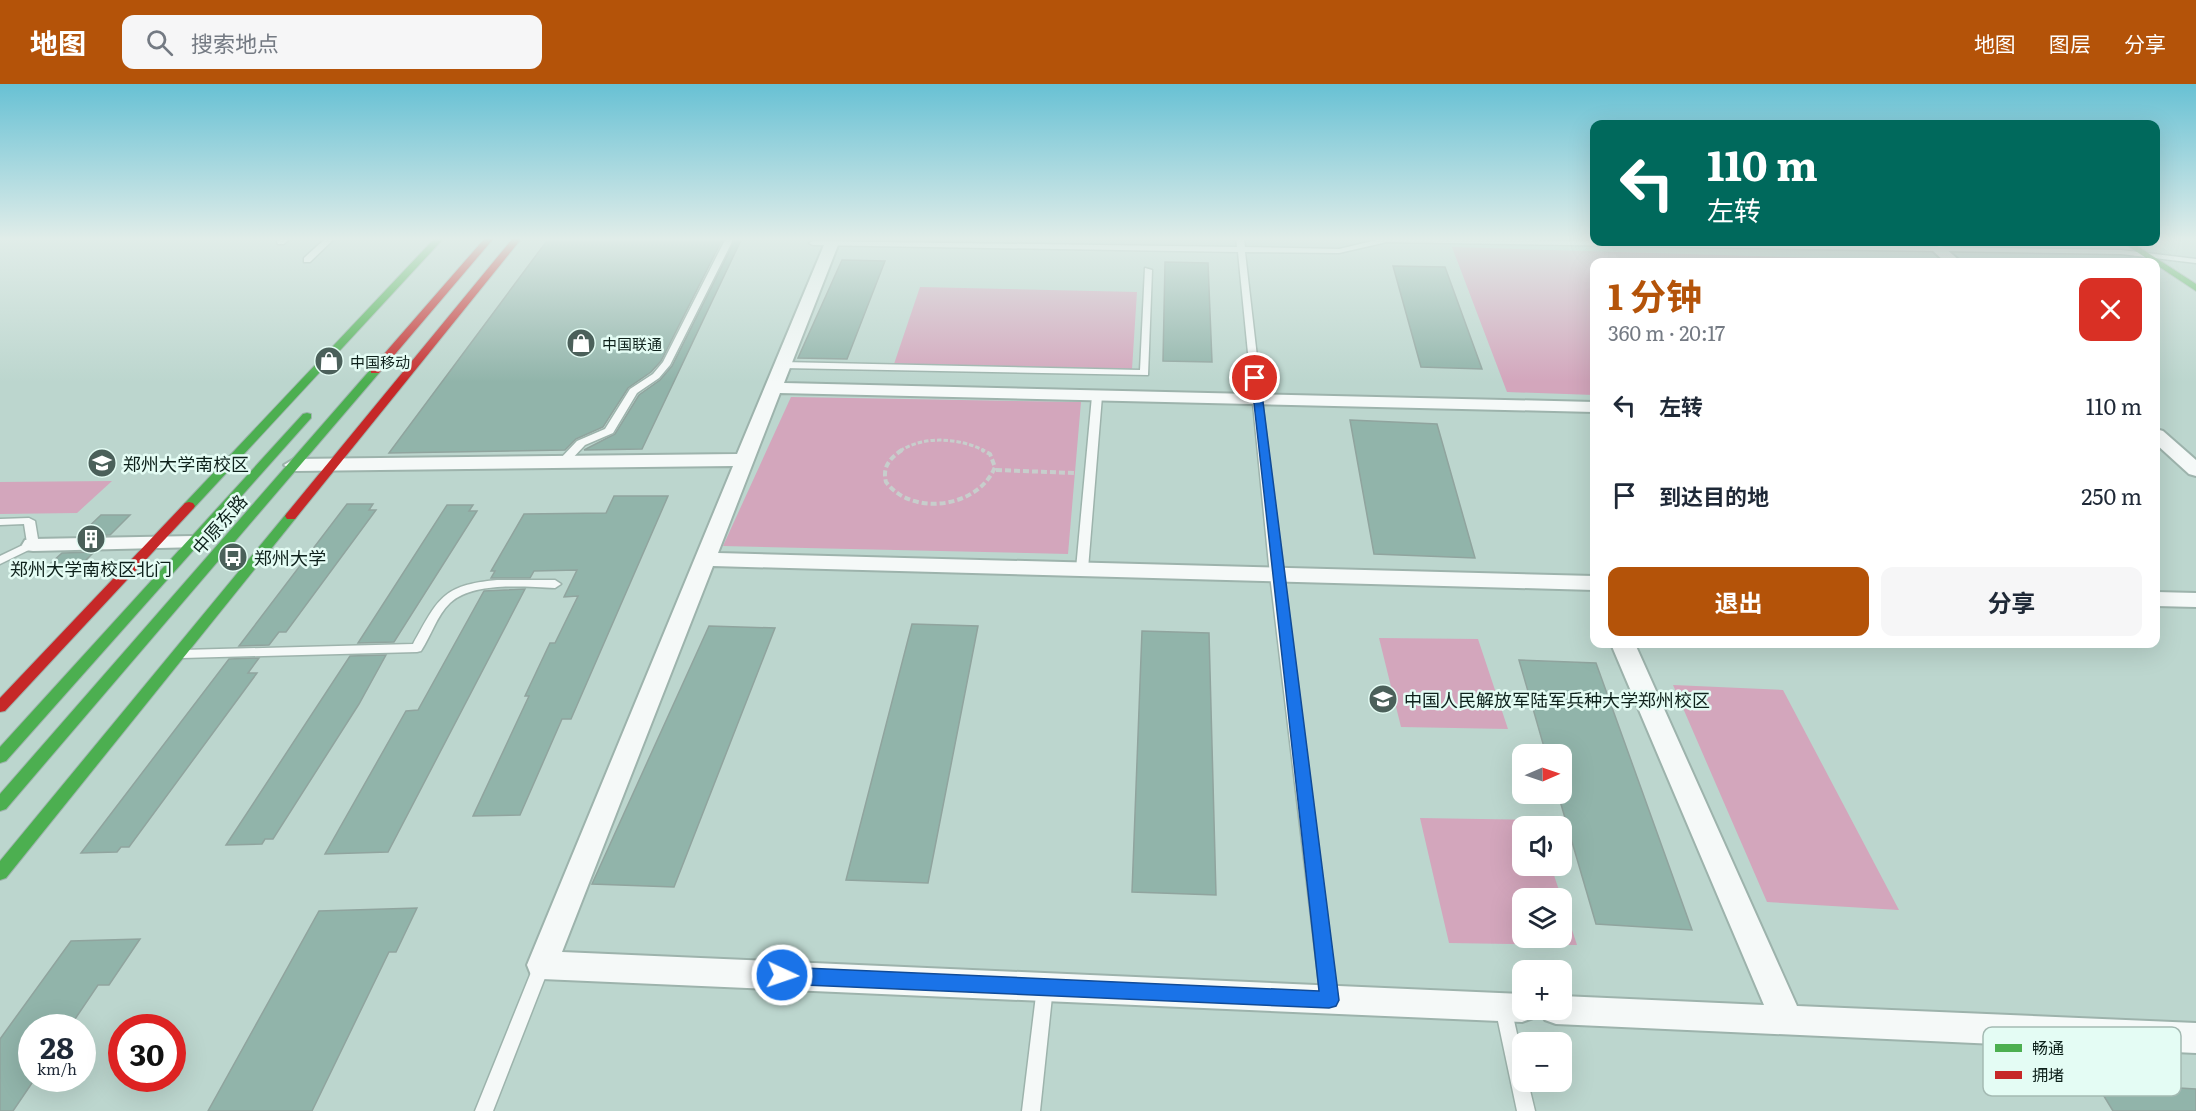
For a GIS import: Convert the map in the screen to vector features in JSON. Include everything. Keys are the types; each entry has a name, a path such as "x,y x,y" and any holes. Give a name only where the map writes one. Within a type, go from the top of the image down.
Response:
{"street":[{"path":"0,707 395,286"},
{"name":"中原东路","path":"0,806 448,286"},
{"path":"0,873 479,286"},
{"path":"808,286 778,377 542,965 1512,1008"},
{"path":"2169,286 2196,305"},
{"path":"778,377 1097,396 1590,407"},
{"name":"中原东路","path":"0,757 318,403"},
{"path":"2160,438 2194,466"},
{"path":"294,465 745,460"},
{"path":"33,545 193,542"},
{"path":"705,559 1590,583"},
{"path":"2160,599 2196,600"},
{"path":"1625,648 1787,1020"},
{"path":"1572,1011 1983,1029"},
{"path":"2181,1037 2196,1038"}],"lane":[{"path":"564,461 581,443 609,431 633,391 656,376 667,363 706,286"},
{"path":"778,377 1145,373 1148,286"},
{"path":"1245,286 1276,575 1329,1000"},
{"path":"1082,569 1097,396"},
{"path":"0,522 29,521 33,545 0,560"},
{"path":"179,654 417,648 444,601 452,594 479,585 555,584"},
{"path":"484,1111 542,965"},
{"path":"1030,1111 1045,987"},
{"path":"1515,1020 1526,1111"}],"path":[{"path":"941,440 975,444 987,451 995,460 996,470 993,480 983,489 951,502 913,501 898,495 888,486 883,476 885,465 907,447 941,440"},
{"path":"996,470 1090,473"}],"shaded area":[{"path":"1467,286 1590,286 1590,395 1507,392"},
{"path":"920,287 1137,292 1132,369 894,364"},
{"path":"791,397 1081,402 1068,554 723,546"},
{"path":"112,481 77,513 0,514 0,482"},
{"path":"1379,638 1478,639 1508,729 1401,727"},
{"path":"1673,685 1783,690 1899,910 1767,902"},
{"path":"1420,818 1512,820 1512,876 1554,876 1559,888 1512,888 1512,944 1449,943"},
{"path":"1572,930 1577,945 1572,945"}],"building":[{"name":"中国联通","path":"513,286 699,286 661,361 651,372 628,388 603,427 576,439 565,450 389,453"},
{"path":"712,286 719,286 642,449 584,450 615,434 639,395 660,380 672,366"},
{"path":"830,286 875,286 847,359 798,358"},
{"path":"1165,286 1209,286 1212,362 1163,361"},
{"path":"1399,286 1452,286 1482,369 1421,367"},
{"path":"1350,420 1437,424 1475,558 1374,554"},
{"path":"614,496 668,496 571,719 562,719 520,815 473,816 529,696 525,696 550,643 555,643 578,596 564,597 577,570 534,571 530,578 491,578 495,571 491,571 524,514 606,513"},
{"path":"347,504 373,504 369,510 376,510 286,632 279,632 269,645 239,646"},
{"path":"447,505 473,505 469,511 477,511 394,642 358,643"},
{"path":"101,515 130,515 110,535 79,536"},
{"path":"94,552 82,564 50,564 62,553"},
{"path":"525,589 388,852 325,854 406,711 418,710 484,591"},
{"path":"912,624 978,626 928,883 846,880"},
{"path":"709,626 775,628 674,887 592,884"},
{"path":"1142,631 1209,633 1216,895 1132,892"},
{"path":"386,655 359,704 273,839 265,839 262,844 226,845 350,656"},
{"path":"259,658 248,673 257,673 129,847 121,847 117,852 81,853 229,659"},
{"path":"1519,660 1596,663 1692,930 1596,924 1572,842 1572,816 1564,816 1561,804 1572,804 1572,744 1543,744"},
{"path":"417,908 396,952 389,952 312,1111 208,1111 319,911"},
{"path":"140,939 109,985 98,985 78,1014 18,1014 71,941"},
{"path":"18,1014 18,1092 26,1092 13,1111 0,1111 0,1039"},
{"path":"2181,1088 2196,1089 2196,1111 2113,1111 2104,1096 2181,1096"}],"traffic: fast":[{"path":"189,506 395,286"},
{"path":"0,805 375,371"},
{"path":"0,757 307,416"},
{"path":"0,873 291,516"}],"traffic: jam":[{"path":"375,371 449,286"},
{"path":"291,516 479,286"},
{"path":"0,707 189,506"}],"place":[{"name":"中国联通","path":"581,343"},
{"name":"中国移动","path":"329,361"},
{"name":"郑州大学南校区","path":"102,463"},
{"name":"郑州大学南校区北门","path":"91,539"},
{"name":"郑州大学","path":"233,557"},
{"name":"中国人民解放军陆军兵种大学郑州校区","path":"1383,699"}],"route":[{"path":"782,975 1329,1000 1276,575 1255,378"}]}
